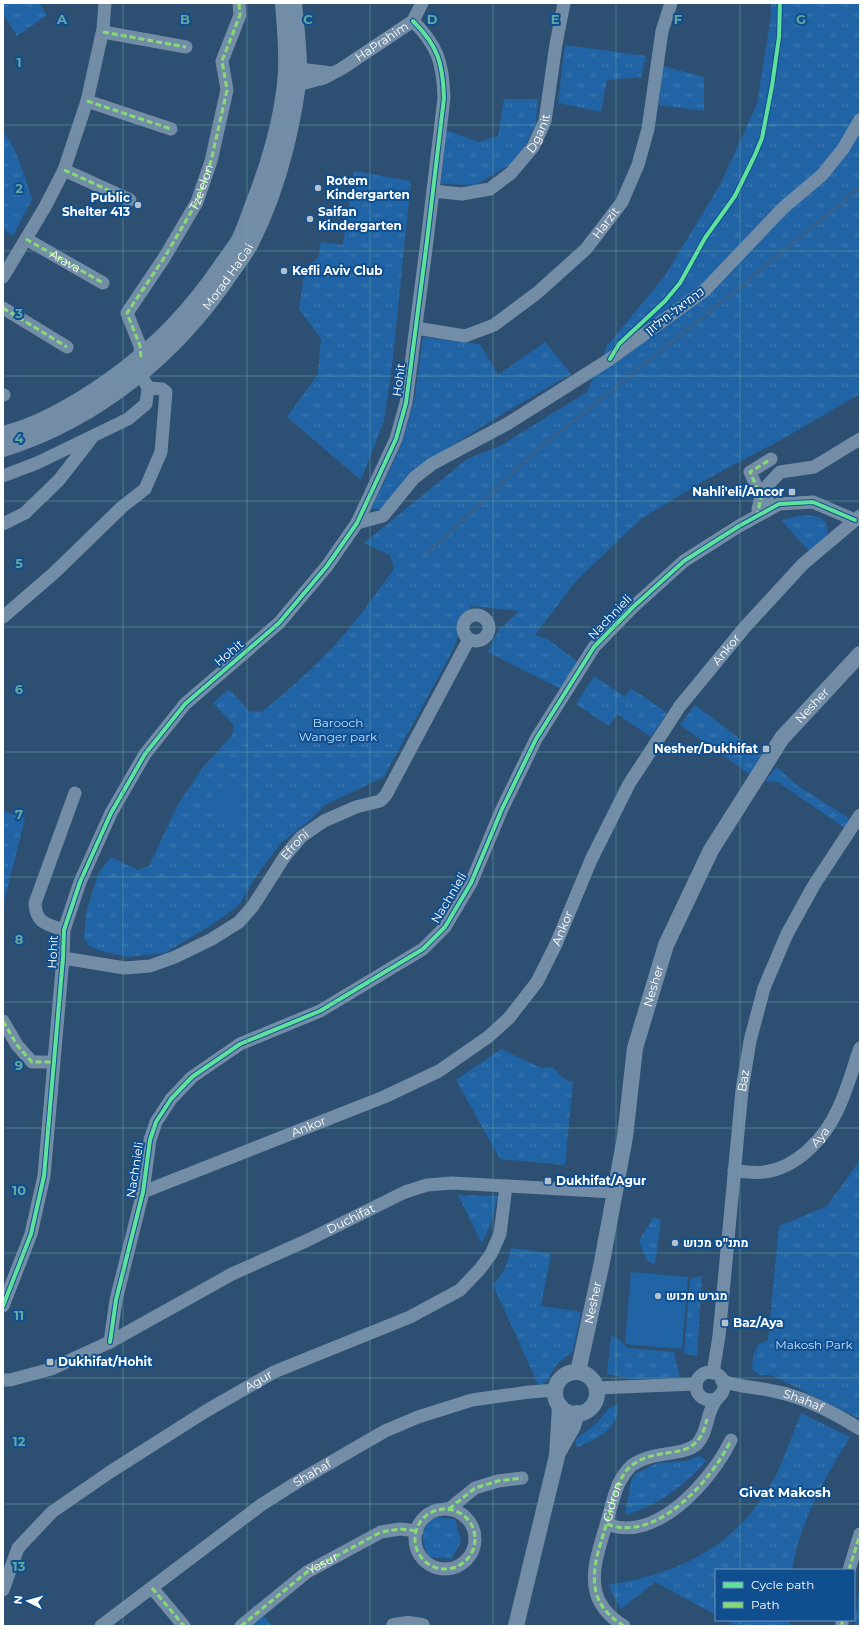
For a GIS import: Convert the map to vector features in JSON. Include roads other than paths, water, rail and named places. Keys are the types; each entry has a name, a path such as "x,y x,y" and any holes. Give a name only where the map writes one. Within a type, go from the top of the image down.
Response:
{"street":[{"path":"3,277 45,207 64,170 87,101 102,32 105,3"},
{"name":"Tze'elon","path":"141,357 140,346 127,313 164,258 197,202 211,161 227,90 222,61 240,15 238,3"},
{"name":"Morad HaGai","path":"139,377 141,357 179,320 204,290 239,240 265,174 278,125 294,75 287,58 283,3"},
{"name":"Morad HaGai","path":"3,449 69,421 100,403 139,377 194,323 219,292 252,241 278,177 291,126 294,75 294,3"},
{"name":"HaPrahim","path":"294,75 305,83 324,78 333,73 413,21 422,3"},
{"name":"Dganit","path":"433,191 462,194 490,188 511,173 533,147 545,121 556,44 564,3"},
{"name":"Harzit","path":"416,328 465,336 494,325 542,288 586,249 622,202 638,165 648,129 662,31 671,3"},
{"name":"Hohit","path":"3,1306 31,1234 44,1176 63,958 64,930 80,882 111,813 145,754 185,704 279,624 327,566 357,524 396,439 406,403 444,98 443,76 437,52 426,34 413,21"},
{"path":"102,32 186,47"},
{"path":"87,101 172,129"},
{"name":"כרמיאל-חילזון","path":"357,524 383,516 414,478 432,464 507,424 610,359 704,291 783,208 822,175 843,148 860,120"},
{"path":"64,170 130,200"},
{"name":"Arava","path":"26,239 103,283"},
{"path":"3,308 67,347"},
{"path":"3,476 37,463 128,419 146,404 139,377"},
{"path":"3,617 54,573 122,507 145,489 161,452 166,392 139,377"},
{"name":"Morad HaGai","path":"3,434 64,409 94,391 139,377"},
{"path":"3,524 25,513 54,486 93,436"},
{"path":"762,514 768,485 780,472 814,467 860,439"},
{"path":"762,514 761,497 750,472 771,460"},
{"name":"Nachnieli","path":"110,1342 116,1300 143,1192 150,1140 156,1122 171,1099 192,1076 240,1044 320,1011 423,949 445,927 471,883 502,809 536,739 594,647 633,607 684,561 779,504 813,502 857,518"},
{"name":"Ankor","path":"143,1192 404,1088 440,1071 488,1037 509,1018 537,982 556,944 592,860 629,784 680,706 744,627 803,564 857,518"},
{"name":"Efroni","path":"63,958 125,968 150,966 175,957 212,939 238,922 253,906 285,856 301,837 324,821 356,807 380,801 386,795 469,639"},
{"name":"Nesher","path":"578,1372 602,1262 625,1137 635,1048 666,945 711,850 782,738 860,654"},
{"path":"64,930 45,924 36,914 35,903 75,793"},
{"name":"Baz","path":"719,1386 719,1336 742,1090 750,1041 764,988 787,934 814,885 860,815"},
{"path":"3,1021 17,1045 32,1062 53,1062"},
{"name":"Aya","path":"734,1171 764,1173 786,1166 808,1152 825,1131 838,1109 860,1048"},
{"name":"Duchifat","path":"3,1380 10,1380 51,1369 110,1342 232,1274 308,1240 405,1192 427,1185 452,1183 614,1192"},
{"name":"Agur","path":"3,1590 18,1548 52,1512 110,1472 206,1411 274,1372 410,1317 460,1290 480,1269 491,1254 500,1234 506,1186"},
{"path":"516,1626 557,1456 558,1398 559,1381 563,1376 569,1373 578,1372 590,1377 596,1388 597,1395 594,1404 586,1410 577,1413 568,1412 558,1398"},
{"path":"596,1388 698,1390 709,1400 713,1399 719,1386 703,1374 698,1378 698,1390 706,1409 707,1419"},
{"name":"Shahaf","path":"719,1386 774,1391 799,1399 825,1410 860,1429"},
{"name":"Gidron","path":"624,1626 606,1612 598,1600 595,1586 596,1567 617,1486 628,1469 637,1462 650,1456 686,1449 695,1445 703,1435 719,1386"},
{"name":"Shahaf","path":"101,1626 261,1505 302,1479 385,1431 418,1417 472,1400 529,1392 558,1398"},
{"path":"557,1456 573,1426 577,1413"},
{"path":"607,1524 622,1528 637,1526 659,1518 685,1502 711,1474 731,1440"},
{"path":"448,1509 475,1488 498,1481 522,1478"},
{"path":"448,1509 461,1513 469,1520 475,1532 475,1542 471,1555 464,1563 453,1568 442,1569 430,1565 422,1558 416,1546 417,1531 420,1524 430,1514 438,1510 448,1509"},
{"name":"Yasur","path":"241,1626 307,1572 382,1532 400,1529 417,1531"},
{"path":"849,1569 860,1534"},
{"path":"152,1588 184,1626"},
{"path":"394,1626 408,1624 422,1626"}],"waterway":[{"path":"428,553 537,450 745,283 860,187"}],"place":[{"name":"Rotem Kindergarten","path":"318,188"},
{"name":"Public Shelter 413","path":"138,205"},
{"name":"Saifan Kindergarten","path":"310,219"},
{"name":"Kefli Aviv Club","path":"284,271"},
{"name":"Nahli'eli/Ancor","path":"792,492"},
{"name":"Nesher/Dukhifat","path":"766,749"},
{"name":"Dukhifat/Agur","path":"548,1181"},
{"name":"מתנ\"ס מכוש","path":"675,1243"},
{"name":"מגרש מכוש","path":"658,1296"},
{"name":"Baz/Aya","path":"725,1323"},
{"name":"Dukhifat/Hohit","path":"50,1362"}],"district":[{"name":"Givat Makosh","path":"785,1492"}],"park label":[{"name":"Barooch Wanger park","path":"338,730"},
{"name":"Makosh Park","path":"814,1345"}]}
